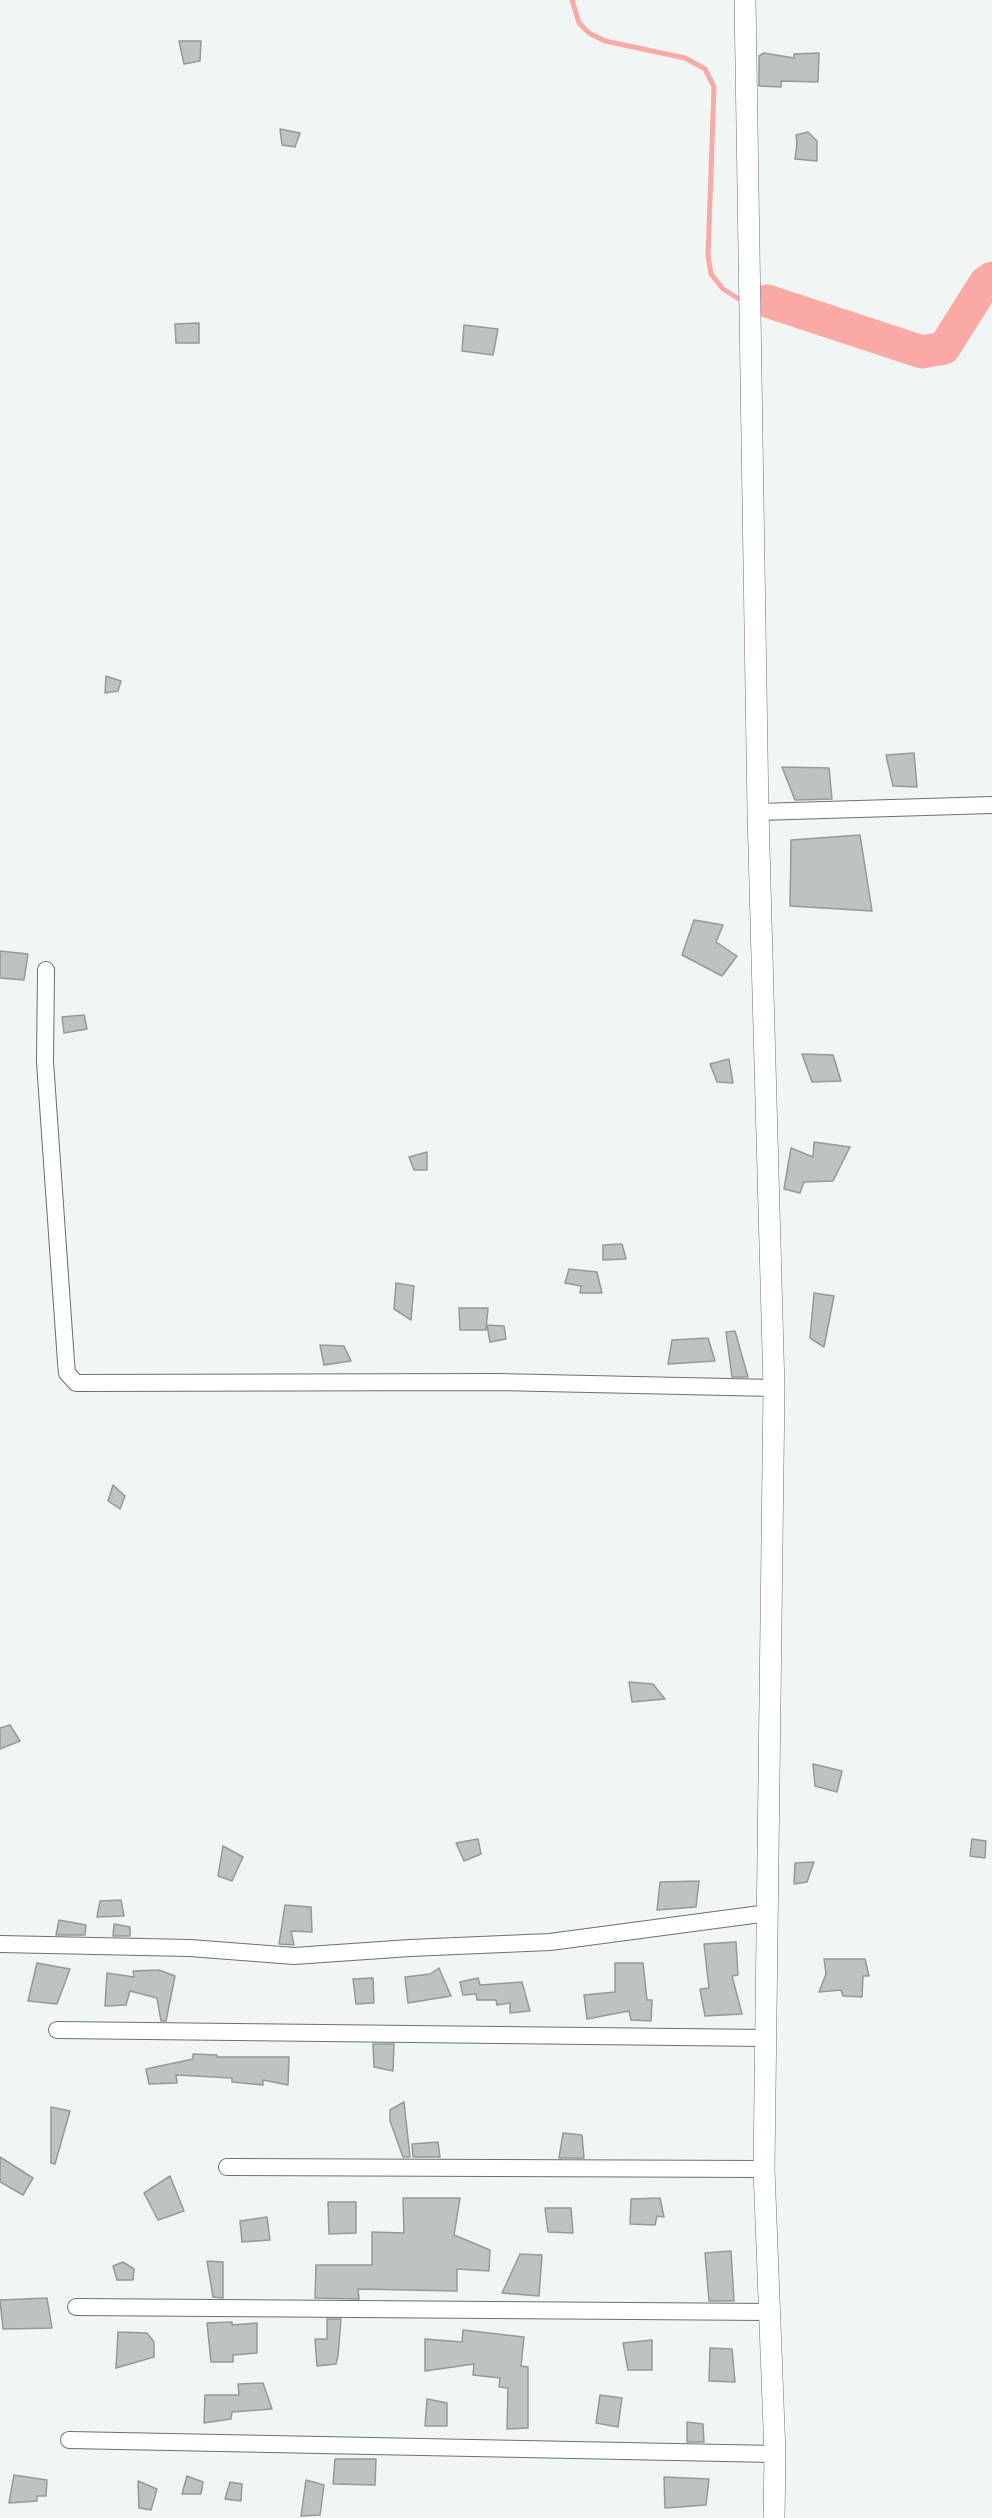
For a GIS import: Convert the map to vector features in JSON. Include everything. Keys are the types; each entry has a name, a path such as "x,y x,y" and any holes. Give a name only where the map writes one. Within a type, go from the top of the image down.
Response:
{"street":[{"path":"745,0 758,812 774,1388 764,2169 775,2454 774,2518"},
{"path":"758,812 992,805"},
{"path":"46,969 45,1062 65,1351 67,1372 76,1383 497,1382 774,1388"},
{"path":"0,1944 190,1948 294,1956 550,1942 768,1913"},
{"path":"57,2030 766,2038"},
{"path":"227,2167 764,2169"},
{"path":"76,2307 770,2312"},
{"path":"69,2440 775,2454"}],"building":[{"path":"179,41 201,41 200,61 184,64"},
{"path":"764,53 794,58 794,54 819,53 818,82 781,81 781,87 759,86 759,56"},
{"path":"280,129 300,133 295,147 282,145"},
{"path":"808,132 817,141 817,161 795,159 796,135"},
{"path":"199,323 199,343 176,343 175,324"},
{"path":"464,325 498,329 493,355 462,351"},
{"path":"106,676 121,681 118,691 105,693"},
{"path":"914,753 917,787 893,786 886,755"},
{"path":"782,767 829,768 832,799 795,800"},
{"path":"860,835 872,911 790,906 791,840"},
{"path":"694,920 723,925 716,942 737,956 722,976 682,955"},
{"path":"0,951 28,954 24,980 0,978"},
{"path":"84,1015 87,1029 64,1033 62,1017"},
{"path":"802,1054 833,1055 841,1081 812,1082"},
{"path":"729,1059 733,1083 717,1082 710,1064"},
{"path":"814,1142 850,1147 833,1181 804,1182 800,1193 784,1189 791,1148 813,1157"},
{"path":"427,1152 427,1170 414,1170 409,1157"},
{"path":"622,1244 626,1259 603,1260 603,1245"},
{"path":"569,1269 597,1272 602,1293 580,1293 581,1286 565,1283"},
{"path":"396,1283 414,1286 411,1320 394,1309"},
{"path":"814,1293 834,1296 824,1347 810,1338"},
{"path":"459,1308 488,1308 486,1330 460,1330"},
{"path":"487,1325 504,1326 506,1339 490,1342"},
{"path":"735,1331 748,1377 732,1377 726,1332"},
{"path":"708,1338 715,1361 668,1364 672,1340"},
{"path":"320,1345 344,1346 351,1361 324,1365"},
{"path":"113,1485 125,1496 120,1509 108,1501"},
{"path":"629,1682 653,1684 665,1699 632,1702"},
{"path":"10,1725 20,1741 0,1749 0,1728"},
{"path":"813,1764 842,1771 837,1792 815,1786"},
{"path":"478,1839 481,1854 464,1861 456,1843"},
{"path":"972,1839 986,1841 985,1858 970,1856"},
{"path":"223,1846 243,1857 232,1881 218,1876"},
{"path":"814,1862 807,1882 794,1884 795,1863"},
{"path":"699,1881 696,1907 657,1910 660,1882"},
{"path":"121,1900 124,1916 97,1917 100,1901"},
{"path":"285,1905 311,1907 312,1932 291,1931 294,1945 279,1944"},
{"path":"59,1920 86,1925 85,1935 56,1935"},
{"path":"114,1924 130,1927 130,1936 113,1936"},
{"path":"736,1942 738,1975 732,1976 742,2014 705,2016 700,1989 709,1988 704,1944"},
{"path":"824,1959 865,1959 869,1976 863,1976 862,1997 843,1996 841,1990 819,1992 826,1974"},
{"path":"37,1963 70,1969 57,2004 28,2001"},
{"path":"615,1963 643,1963 647,2000 652,2000 651,2021 631,2020 629,2011 587,2019 584,1995 615,1992"},
{"path":"439,1968 451,1996 408,2003 405,1977 430,1974"},
{"path":"159,1970 175,1976 166,2021 161,2021 157,1998 130,1991 126,2005 105,2006 107,1973 134,1977 133,1971"},
{"path":"373,1978 374,2003 356,2004 353,1979"},
{"path":"478,1978 480,1985 522,1982 530,2011 510,2013 510,2003 497,2005 496,2000 477,2000 476,1994 463,1995 460,1982"},
{"path":"373,2044 394,2044 393,2071 374,2067"},
{"path":"193,2054 217,2055 217,2057 289,2057 288,2085 263,2080 263,2085 232,2082 232,2078 176,2075 177,2083 149,2084 146,2069 193,2059"},
{"path":"404,2102 410,2157 403,2157 390,2121 390,2110"},
{"path":"51,2107 70,2111 55,2164 51,2163"},
{"path":"563,2133 582,2135 584,2158 559,2158"},
{"path":"438,2142 440,2157 413,2157 412,2144"},
{"path":"0,2157 33,2178 23,2195 0,2182"},
{"path":"170,2176 184,2211 158,2220 144,2193"},
{"path":"403,2198 460,2198 454,2235 490,2250 489,2271 457,2269 457,2291 358,2289 359,2299 315,2298 316,2265 372,2265 372,2232 404,2233"},
{"path":"660,2198 664,2217 657,2216 655,2225 630,2224 631,2199"},
{"path":"328,2202 356,2202 356,2233 329,2234"},
{"path":"545,2208 571,2208 573,2233 548,2232"},
{"path":"267,2217 270,2240 242,2242 240,2221"},
{"path":"731,2251 734,2301 709,2301 705,2253"},
{"path":"520,2254 542,2255 539,2296 502,2293"},
{"path":"207,2261 223,2262 223,2298 213,2297"},
{"path":"123,2262 134,2269 133,2280 117,2280 113,2266"},
{"path":"47,2298 52,2328 3,2329 0,2300"},
{"path":"327,2319 341,2319 338,2356 336,2364 317,2366 315,2339 327,2339"},
{"path":"232,2322 232,2325 257,2323 257,2353 233,2355 233,2362 211,2362 207,2323"},
{"path":"463,2330 524,2337 521,2366 528,2367 528,2428 507,2429 508,2388 499,2387 500,2378 473,2375 474,2364 425,2371 425,2339 462,2342"},
{"path":"118,2332 147,2333 154,2342 154,2357 116,2368"},
{"path":"652,2340 652,2370 628,2370 623,2343"},
{"path":"710,2348 732,2349 735,2382 709,2381"},
{"path":"263,2383 272,2409 232,2412 231,2419 204,2423 205,2395 239,2395 238,2384"},
{"path":"600,2395 622,2398 618,2427 596,2423"},
{"path":"427,2399 447,2403 447,2426 425,2426"},
{"path":"687,2422 703,2424 704,2442 687,2442"},
{"path":"335,2459 376,2459 375,2485 333,2484"},
{"path":"14,2475 47,2480 46,2496 37,2496 37,2501 9,2503"},
{"path":"187,2476 203,2482 201,2494 182,2494"},
{"path":"664,2477 709,2479 706,2505 665,2508"},
{"path":"306,2480 324,2485 320,2515 301,2516"},
{"path":"138,2481 157,2489 151,2510 139,2508"},
{"path":"230,2482 242,2484 241,2501 225,2499"}],"waterway":[{"path":"572,0 579,23 589,33 605,41 685,58 705,69 714,87 708,256 711,274 723,289 739,299"},
{"path":"767,301 922,352 944,348 985,283 992,278"}]}
